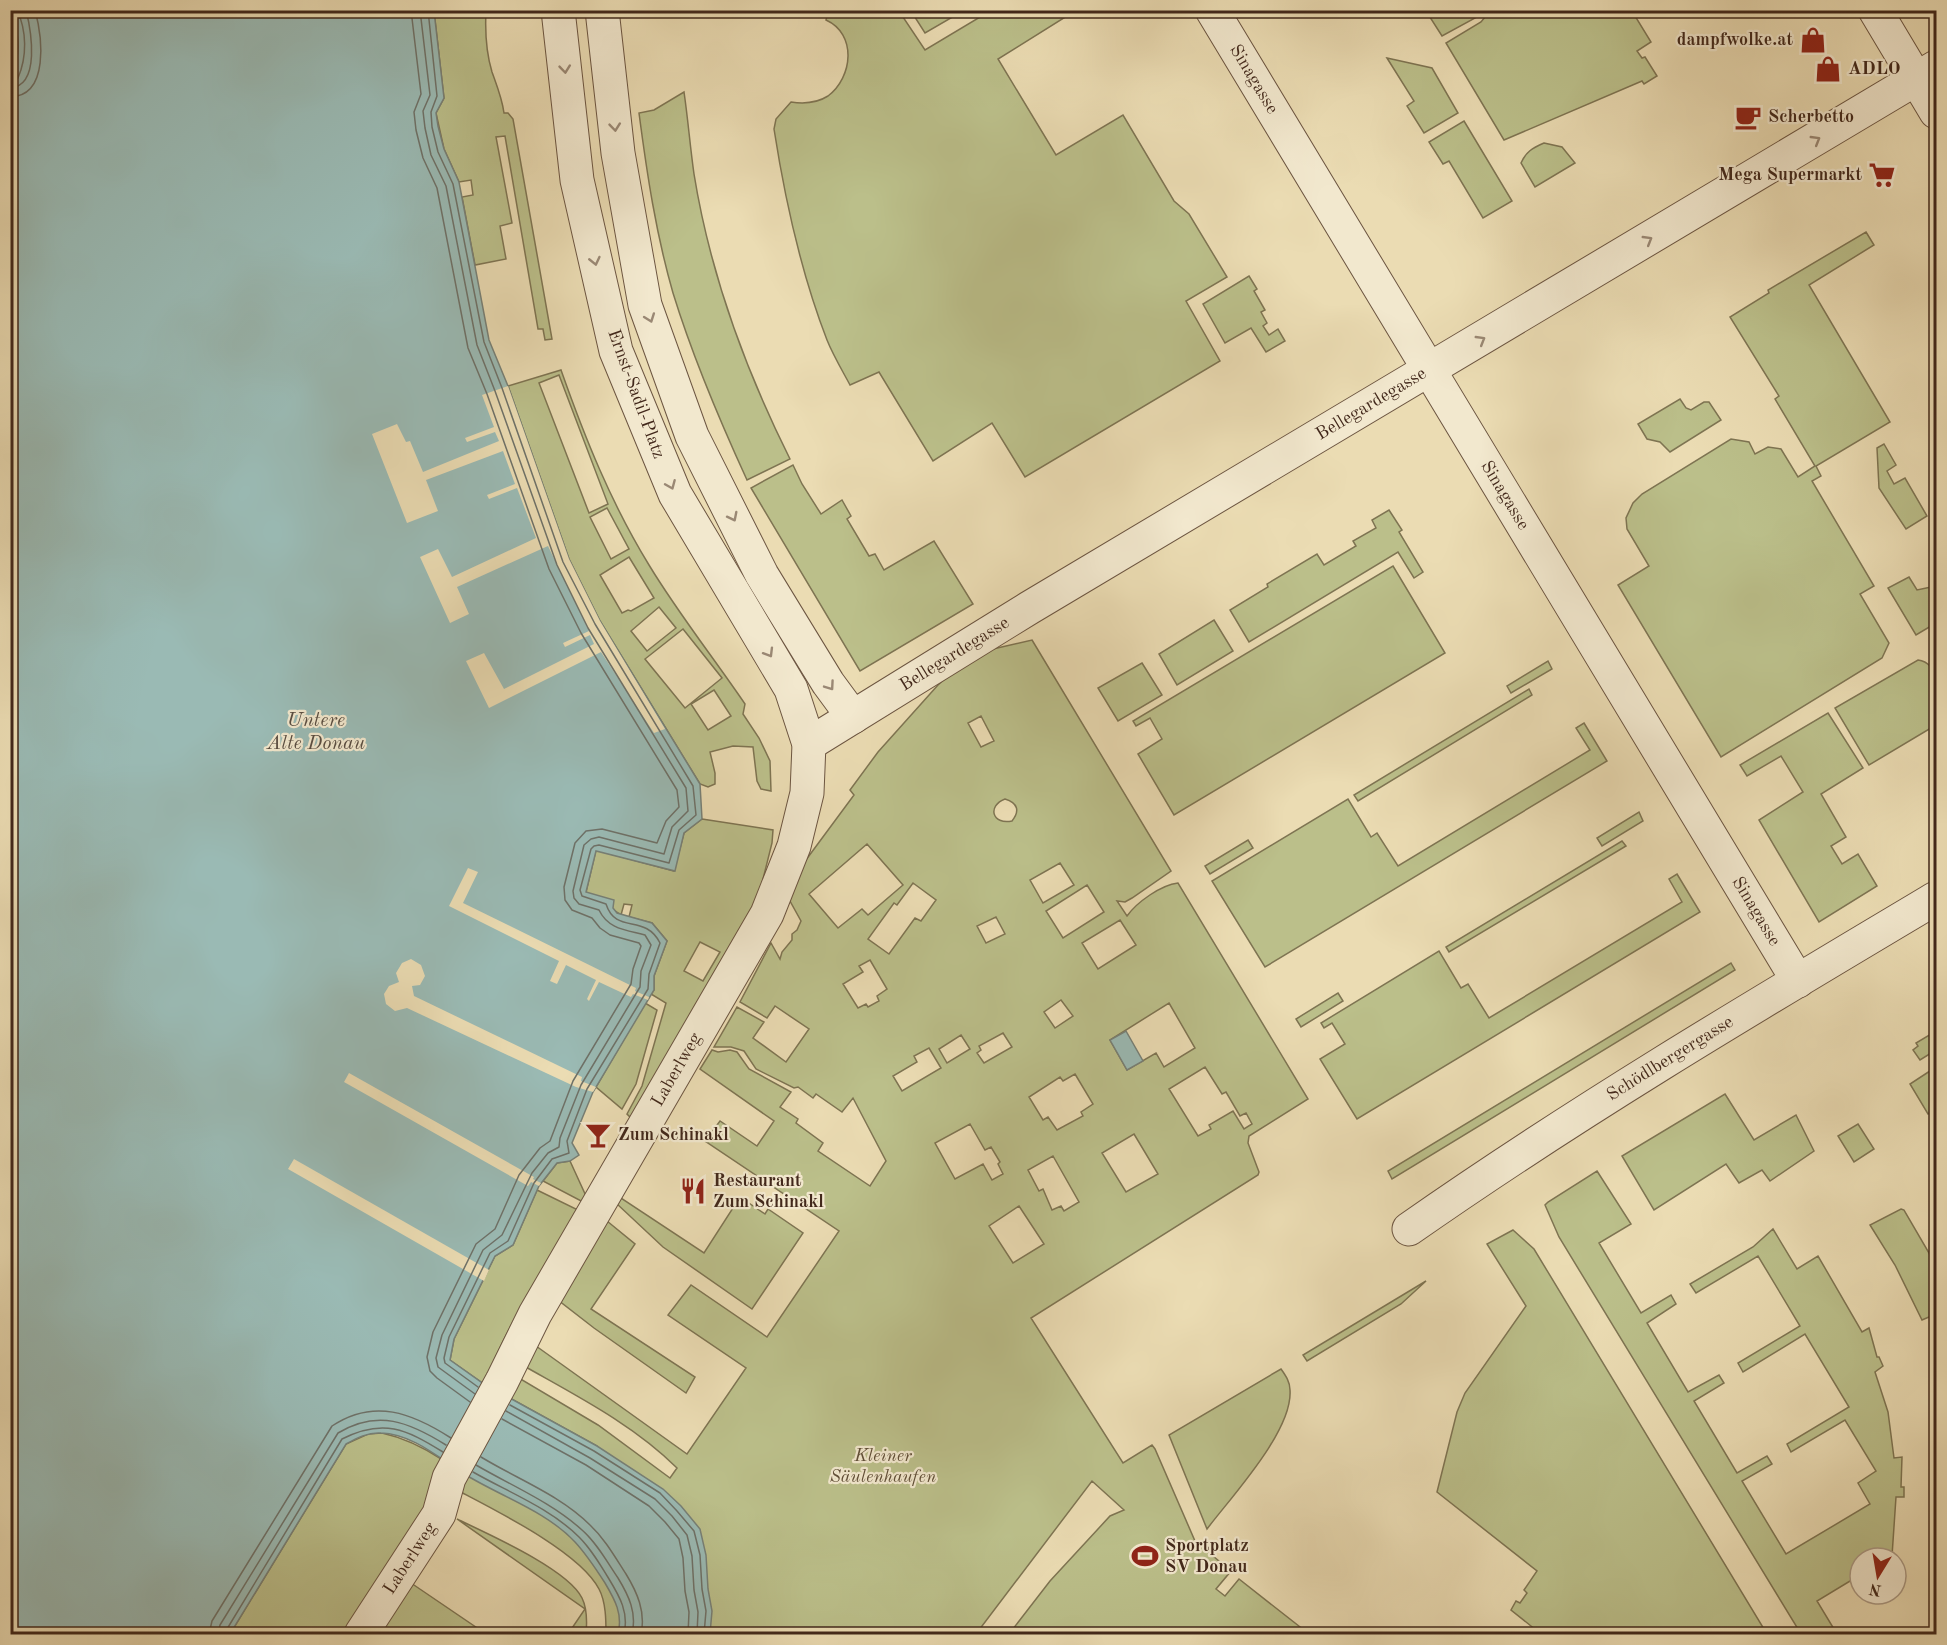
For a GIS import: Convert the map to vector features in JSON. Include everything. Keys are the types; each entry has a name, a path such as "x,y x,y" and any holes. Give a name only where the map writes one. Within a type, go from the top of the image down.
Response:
{"street":[{"name":"Ernst-Sadil-Platz","path":"558,10 577,180 616,351 675,494 791,689 809,744"},
{"path":"602,10 618,153 645,305 692,436 762,575 828,684 853,717"},
{"name":"Sinagasse","path":"1212,10 1798,981"},
{"path":"1875,10 1926,73 1936,112"},
{"name":"Bellegardegasse","path":"809,744 1029,608 1926,73"},
{"name":"Laberlweg","path":"361,1635 439,1514 448,1478 502,1381 535,1314 766,914 794,846 807,793 809,744"},
{"name":"Schödlbergergasse","path":"1409,1229 1501,1165 1936,898"}],"green space":[{"path":"911,10 963,11 925,33"},
{"path":"434,11 486,11 488,57 504,113 508,113 513,119 552,339 545,340 543,329 538,329 505,136 496,137 512,223 500,226 506,259 475,265 462,197 473,195 471,180 459,182 444,149 436,113 444,98"},
{"path":"828,11 899,11 925,50 990,11 1075,11 998,59 1056,155 1123,115 1174,201 1189,214 1227,277 1186,301 1220,361 1025,477 992,423 933,461 879,372 850,385 827,340 809,289 795,236 774,129 776,119 791,102 810,102 824,98 836,88 843,78 847,67 847,45 843,35 826,20"},
{"path":"1426,11 1483,11 1477,17 1442,36"},
{"path":"1490,11 1632,11 1651,42 1637,51 1642,58 1645,57 1657,76 1644,84 1642,81 1504,140 1446,43 1481,22"},
{"path":"1387,58 1432,68 1458,113 1424,133 1407,106 1414,101"},
{"path":"684,92 694,174 709,248 744,355 790,459 747,480 707,388 673,293 649,181 639,113 654,110"},
{"path":"1464,121 1512,201 1483,218 1449,161 1443,164 1429,142"},
{"path":"1544,143 1562,147 1575,163 1535,187 1521,163 1530,151"},
{"path":"1866,232 1874,245 1809,285 1890,422 1816,466 1821,476 1812,481 1874,586 1860,594 1889,643 1882,658 1721,757 1618,585 1649,566 1627,529 1626,518 1633,503 1642,494 1731,439 1749,442 1755,454 1768,447 1781,449 1798,477 1815,466 1775,399 1779,396 1730,317 1769,293 1768,290"},
{"path":"1249,276 1257,289 1254,291 1265,310 1261,312 1267,323 1263,326 1269,335 1278,329 1285,341 1266,352 1251,328 1225,343 1203,304"},
{"path":"561,370 600,470 635,542 672,600 745,704 743,714 759,738 770,761 771,791 761,789 757,781 753,747 733,746 710,752 715,784 708,787 700,784 600,621 569,559 508,386","holes":["559,375 608,504 589,513 539,383","607,508 629,549 611,559 590,517","629,557 654,598 631,611 622,613 600,575","659,607 676,628 647,651 631,631","683,629 722,678 685,708 645,659","714,690 731,716 708,730 691,704"]},
{"path":"1680,399 1686,408 1691,410 1704,402 1709,402 1721,420 1670,452 1660,442 1647,439 1638,424"},
{"path":"1884,444 1896,465 1887,471 1894,484 1905,478 1927,516 1906,529 1879,488 1877,448"},
{"path":"793,465 821,514 842,500 851,516 847,519 869,556 875,554 884,570 934,541 973,604 860,671 751,488"},
{"path":"1389,510 1402,530 1399,532 1423,572 1414,578 1398,552 1249,642 1230,610 1268,587 1267,584 1317,554 1324,565 1356,546 1353,541 1376,528 1372,520"},
{"path":"1393,566 1445,653 1174,815 1138,754 1162,739 1150,718 1136,726 1133,721"},
{"path":"1909,577 1917,590 1936,586 1936,623 1916,635 1888,588"},
{"path":"1214,620 1233,651 1177,685 1159,654"},
{"name":"Kleiner Säulenhaufen","path":"1032,640 1171,871 1125,902 1117,901 1127,916 1150,895 1171,884 1178,883 1308,1099 1249,1136 1248,1143 1259,1172 1258,1175 1031,1318 1123,1463 1152,1445 1155,1449 1195,1541 1231,1571 1216,1589 1225,1596 1239,1579 1309,1634 1009,1634 1050,1581 1110,1516 1124,1510 1092,1481 976,1634 685,1634 597,1446 508,1397 519,1378 598,1425 670,1478 677,1468 642,1438 604,1412 524,1366 536,1346 687,1454 746,1368 668,1315 691,1285 767,1337 839,1231 705,1141 720,1121 757,1146 774,1121 700,1069 712,1050 737,1052 749,1069 791,1092 780,1107 798,1119 796,1123 823,1143 818,1151 870,1186 886,1161 853,1098 842,1112 816,1094 813,1098 798,1087 794,1088 756,1069 744,1051 731,1047 714,1047 737,1007 764,1022 753,1038 786,1062 809,1029 775,1006 767,1018 740,1002 771,943 780,959 801,921 785,892 854,795 850,790 878,752 948,676 993,649","holes":["981,716 994,741 981,747 968,723","1005,799 1013,803 1017,811 1012,821 1005,821 996,818 994,810 999,802","867,844 903,885 868,915 862,909 838,928 809,894","1060,863 1074,885 1043,903 1030,880","913,883 936,900 921,921 915,918 889,954 868,939 894,903 897,905","1087,885 1104,912 1063,938 1046,911","996,917 1005,934 986,943 977,926","1120,920 1136,945 1098,969 1082,943","870,960 887,989 877,996 879,1001 868,1007 866,1004 858,1008 843,984 863,972 859,966","1061,1000 1073,1016 1055,1028 1044,1012","1169,1003 1195,1048 1164,1067 1156,1053 1127,1070 1110,1040","1003,1033 1012,1047 984,1063 977,1053 981,1050 979,1046","961,1035 970,1049 947,1063 939,1049","929,1048 941,1068 902,1091 893,1076 917,1062 914,1056","1205,1067 1222,1094 1226,1092 1240,1116 1246,1113 1252,1124 1244,1129 1233,1111 1209,1125 1211,1129 1198,1136 1169,1089","1075,1074 1093,1104 1081,1112 1083,1116 1057,1130 1048,1117 1043,1120 1029,1097 1060,1077 1063,1081","970,1124 985,1150 991,1147 1000,1162 998,1164 1003,1174 992,1180 983,1164 955,1179 935,1143","1134,1134 1158,1174 1126,1192 1102,1153","1053,1156 1079,1202 1064,1211 1061,1206 1052,1210 1043,1189 1039,1191 1028,1170","1019,1206 1044,1244 1013,1263 989,1226"]},
{"path":"1918,660 1926,663 1932,669 1935,677 1938,696 1936,725 1869,765 1835,708"},
{"path":"1548,661 1552,669 1511,693 1507,686"},
{"path":"1142,663 1162,695 1118,721 1098,688"},
{"path":"1529,689 1532,695 1358,801 1354,795"},
{"path":"1828,713 1863,768 1821,794 1846,837 1831,846 1842,864 1858,854 1877,886 1819,922 1759,820 1803,792 1781,756 1747,776 1740,765"},
{"path":"1584,723 1607,761 1265,967 1212,881 1348,799 1371,837 1377,833 1398,866 1590,750 1576,728"},
{"path":"1639,812 1643,821 1602,846 1597,838"},
{"path":"702,819 773,830 759,895 631,1118 627,1114 642,1086 666,1003 651,994 654,990 654,976 667,941 652,923 629,917 632,905 624,904 621,915 586,892 596,850 674,871 684,833","holes":["700,942 720,952 703,981 684,971"]},
{"path":"1248,840 1253,848 1210,874 1205,866"},
{"path":"1622,841 1626,846 1449,952 1446,947"},
{"path":"1677,874 1700,912 1357,1119 1320,1059 1345,1044 1332,1023 1324,1028 1321,1023 1439,951 1461,988 1468,984 1489,1018 1682,902 1669,879"},
{"path":"1731,963 1735,970 1392,1179 1388,1171"},
{"path":"1338,993 1343,1001 1301,1027 1296,1019"},
{"path":"645,1003 657,1010 636,1084 622,1109 596,1087"},
{"path":"1936,1031 1936,1050 1920,1060 1913,1050 1918,1046 1916,1043"},
{"path":"1936,1067 1936,1117 1933,1111 1928,1114 1910,1084"},
{"path":"1725,1094 1754,1140 1796,1115 1814,1151 1770,1181 1762,1170 1739,1183 1726,1164 1654,1210 1622,1156"},
{"path":"1858,1124 1874,1149 1854,1162 1838,1136"},
{"path":"570,1161 586,1196 583,1202 543,1181 557,1163"},
{"path":"1597,1171 1631,1224 1599,1243 1641,1313 1671,1295 1676,1304 1647,1323 1688,1392 1719,1375 1724,1383 1694,1401 1737,1473 1767,1456 1772,1464 1742,1481 1786,1554 1870,1504 1858,1483 1876,1471 1845,1420 1791,1452 1787,1444 1849,1407 1805,1334 1743,1372 1738,1363 1800,1326 1758,1256 1696,1293 1690,1284 1753,1247 1773,1229 1797,1269 1818,1256 1862,1332 1869,1328 1877,1357 1883,1366 1875,1372 1888,1412 1894,1458 1902,1457 1901,1487 1904,1487 1904,1497 1896,1497 1893,1546 1848,1546 1848,1582 1817,1601 1837,1634 1801,1634 1559,1237 1545,1205"},
{"path":"537,1190 578,1210 516,1317 484,1384 450,1360 454,1339 495,1256 513,1245"},
{"path":"740,1197 765,1214 768,1209 803,1233 752,1309 663,1247 617,1204 621,1198 704,1253"},
{"path":"1901,1209 1904,1210 1936,1265 1936,1314 1922,1320 1895,1265 1870,1225"},
{"path":"607,1221 635,1244 591,1309 695,1377 686,1393 558,1300"},
{"path":"1513,1230 1534,1249 1767,1634 1541,1634 1511,1610 1516,1601 1520,1603 1527,1593 1524,1590 1537,1571 1437,1492 1457,1412 1465,1393 1526,1306 1487,1244"},
{"path":"1426,1281 1401,1304 1307,1361 1303,1355"},
{"path":"1281,1369 1290,1390 1282,1425 1259,1463 1207,1529 1169,1435"},
{"path":"382,1433 414,1444 443,1460 431,1499 346,1634 230,1634 346,1444 368,1434"},
{"path":"472,1464 590,1548 636,1634 606,1634 603,1600 599,1589 589,1575 556,1547 535,1533 457,1490"},
{"path":"457,1519 525,1553 561,1575 582,1598 585,1606 586,1634 568,1634 585,1609"},
{"path":"411,1583 486,1634 429,1634 420,1628 415,1629 411,1634 378,1632"}],"water":[{"name":"Untere Alte Donau","path":"12,11 434,11 444,98 436,113 438,126 444,149 459,182 489,340 508,386 569,559 600,621 700,784 702,819 684,833 675,871 596,851 586,892 614,900 613,908 617,913 652,923 667,941 654,976 654,990 593,1092 572,1143 579,1155 570,1161 557,1163 539,1186 513,1245 495,1256 454,1339 450,1360 484,1384 597,1446 663,1489 681,1506 700,1529 706,1555 712,1611 710,1634 618,1634 619,1614 612,1595 587,1557 563,1531 537,1513 466,1475 415,1443 393,1434 372,1433 346,1444 230,1634 11,1634 10,82 18,46"},
{"path":"1126,1031 1143,1061 1127,1070 1110,1040"}],"pier":[{"path":"508,386 569,559 600,621 665,729 654,733 601,652 489,708 466,661 484,653 504,689 594,644 590,635 565,647 563,643 589,631 548,546 457,587 469,614 450,623 420,557 438,549 452,577 536,538 517,488 489,499 487,495 515,484 503,451 426,480 438,511 407,523 372,434 397,424 406,442 410,441 423,472 499,441 495,432 467,442 465,438 494,427 482,395"},
{"path":"468,868 478,872 463,903 636,988 635,991 649,997 648,1000 633,994 631,997 599,982 589,1001 587,999 596,980 566,965 557,984 550,981 559,961 449,906"},
{"path":"411,959 421,965 425,976 420,985 412,986 414,996 582,1077 581,1081 596,1087 593,1092 576,1087 407,1008 395,1011 386,1004 384,994 389,986 399,982 396,973 402,963"},
{"path":"349,1073 541,1183 539,1186 531,1182 528,1186 344,1082"},
{"path":"294,1159 489,1270 484,1281 288,1169"}],"place":[{"name":"dampfwolke.at","path":"1813,40"},
{"name":"ADLO","path":"1828,69"},
{"name":"Scherbetto","path":"1748,117"},
{"name":"Mega Supermarkt","path":"1882,175"},
{"name":"Zum Schinakl","path":"598,1135"},
{"name":"Restaurant Zum Schinakl","path":"693,1191"},
{"name":"Sportplatz SV Donau","path":"1145,1556"}]}
